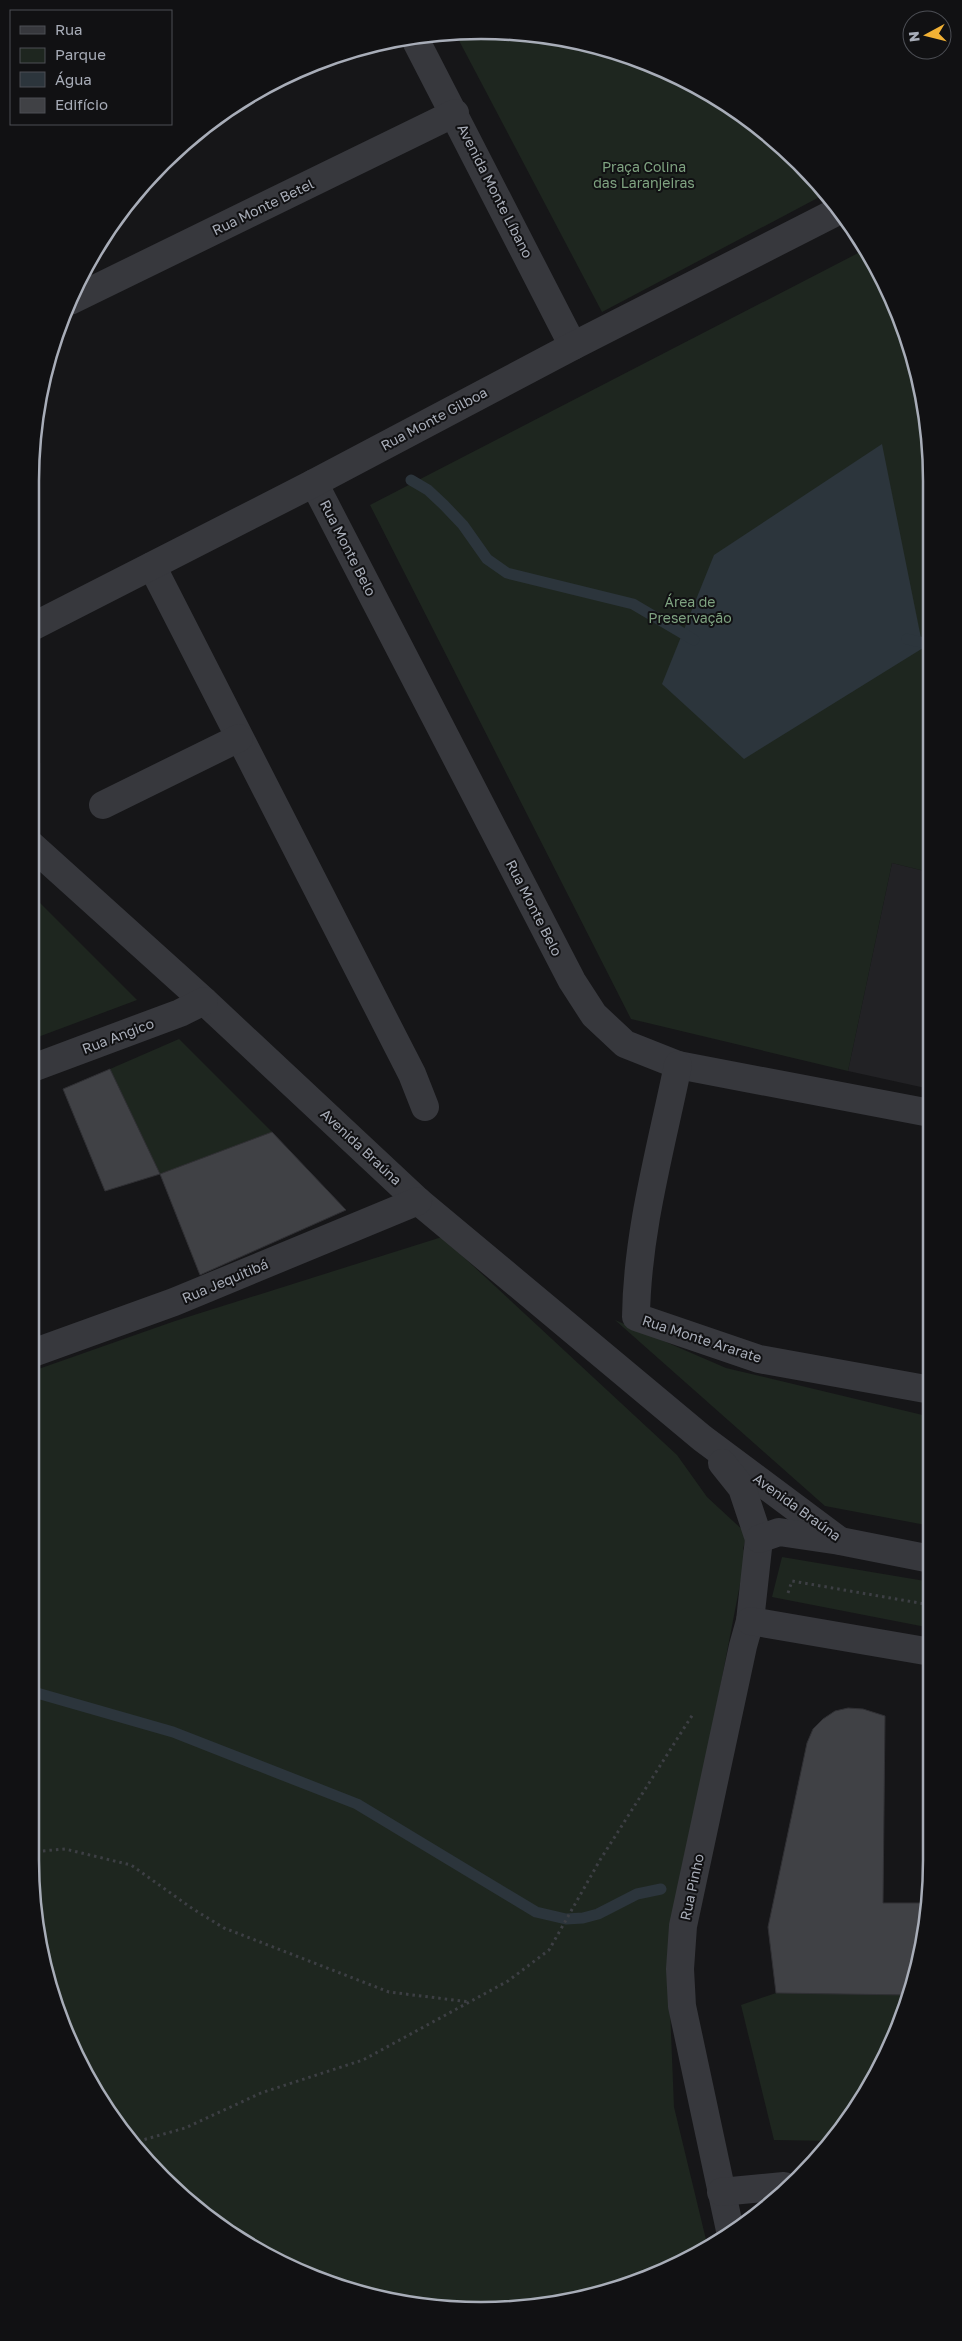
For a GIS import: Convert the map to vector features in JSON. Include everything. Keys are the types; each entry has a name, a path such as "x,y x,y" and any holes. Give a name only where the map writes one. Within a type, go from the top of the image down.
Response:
{"street":[{"name":"Avenida Monte Líbano","path":"418,44 455,113 573,346"},
{"name":"Rua Monte Betel","path":"79,297 455,113"},
{"name":"Rua Monte Gilboa","path":"39,623 314,483 573,346 833,213"},
{"name":"Rua Monte Belo","path":"314,483 572,981 594,1015 624,1044 678,1065 923,1112"},
{"path":"152,566 412,1074 425,1107"},
{"path":"104,805 239,738"},
{"name":"Avenida Braúna","path":"39,852 204,1001 418,1201 702,1438 840,1541 923,1557"},
{"name":"Rua Angico","path":"39,1066 180,1013 204,1001"},
{"name":"Rua Monte Ararate","path":"678,1065 642,1239 637,1281 636,1317 758,1359 923,1389"},
{"name":"Rua Jequitibá","path":"39,1351 174,1302 418,1201"},
{"name":"Avenida Braúna","path":"702,1438 742,1488 759,1539"},
{"path":"759,1539 779,1532 840,1541"},
{"name":"Rua Pinho","path":"729,2227 682,2006 680,1969 683,1926 750,1621 759,1539"},
{"path":"750,1621 923,1651"},
{"path":"721,2192 780,2186"}],"path":[{"path":"140,2142 185,2128 261,2094 363,2060 508,1981 549,1950 600,1860 698,1705"},
{"path":"39,1851 66,1849 131,1866 224,1928 388,1992 471,2002"}],"shaded area":[{"path":"892,863 923,871 923,1087 848,1071"}],"green space":[{"name":"Praça Colina das Laranjeiras","path":"459,40 510,40 567,47 623,62 650,72 677,84 727,113 773,148 820,197 602,312"},
{"name":"Área de Preservação","path":"859,252 878,285 900,339 915,395 922,452 923,871 892,863 848,1071 631,1019 370,505"},
{"path":"39,902 137,1000 39,1037"},
{"path":"179,1039 272,1132 160,1174 110,1069"},
{"path":"442,1237 677,1455 707,1497 747,1534 743,1549 746,1553 668,1959 674,2107 706,2240 677,2257 623,2279 595,2287 567,2294 510,2301 452,2301 423,2298 395,2294 339,2279 285,2257 260,2243 235,2228 189,2193 148,2152 130,2129 113,2106 84,2056 62,2002 54,1974 47,1946 40,1889 39,1369 175,1321"},
{"path":"615,1320 726,1368 923,1415 923,1524 825,1506"},
{"path":"782,1557 923,1581 923,1626 772,1597"},
{"path":"776,1993 902,1995 878,2056 849,2106 823,2141 774,2140 741,2005"}],"water":[{"path":"882,444 923,648 744,759 662,684 714,555"}],"building":[{"path":"110,1069 160,1174 105,1191 63,1089"},
{"path":"272,1132 346,1210 200,1275 160,1174"},
{"path":"848,1708 863,1709 885,1716 883,1903 921,1903 915,1946 902,1995 776,1993 768,1927 807,1743 813,1729 835,1711"}],"waterway":[{"path":"411,480 428,490 444,505 463,525 487,559 507,573 633,604 694,640"},
{"path":"907,639 923,643"},
{"path":"39,1694 173,1732 357,1804 536,1912 566,1919 583,1918 598,1914 637,1894 661,1889"}]}
